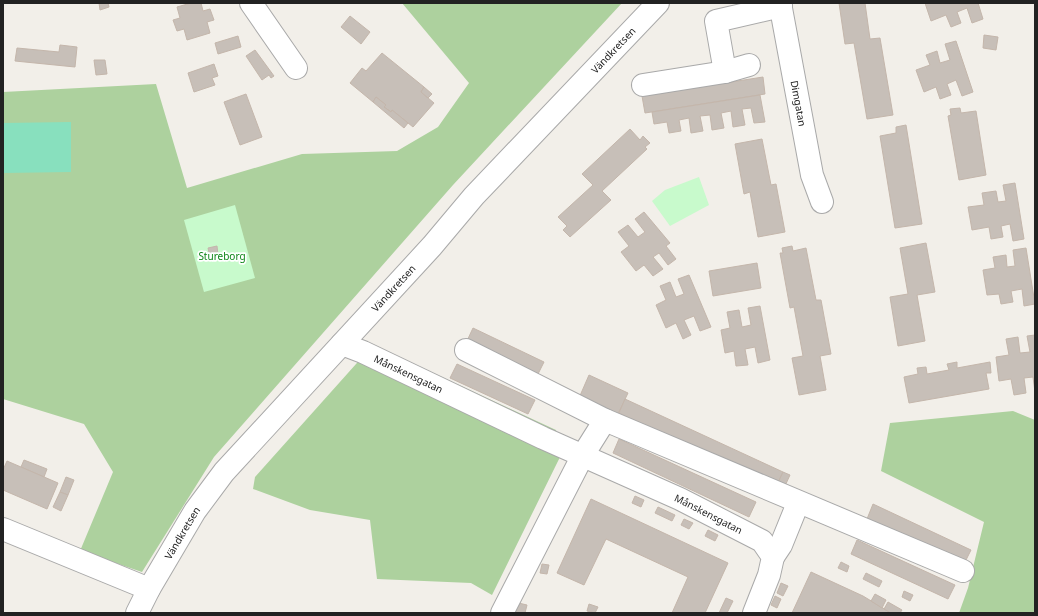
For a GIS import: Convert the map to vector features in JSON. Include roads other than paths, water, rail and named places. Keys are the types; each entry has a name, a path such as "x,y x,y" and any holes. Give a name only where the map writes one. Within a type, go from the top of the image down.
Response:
{"street":[{"path":"251,3 296,68"},
{"name":"Vändkretsen","path":"137,613 149,589 195,511 224,472 432,246 474,196 658,3"},
{"path":"725,72 716,21 780,4"},
{"name":"Dimgatan","path":"780,4 812,175 822,202"},
{"path":"643,85 725,72 749,65"},
{"name":"Månskensgatan","path":"342,344 362,352 543,438 680,499 762,541 772,557"},
{"path":"466,350 605,420 962,571"},
{"path":"502,613 524,567 583,455 605,420"},
{"path":"754,613 769,575 772,557 781,545 798,502"},
{"path":"3,529 149,589"}],"park label":[{"name":"Stureborg","path":"222,256"}]}
